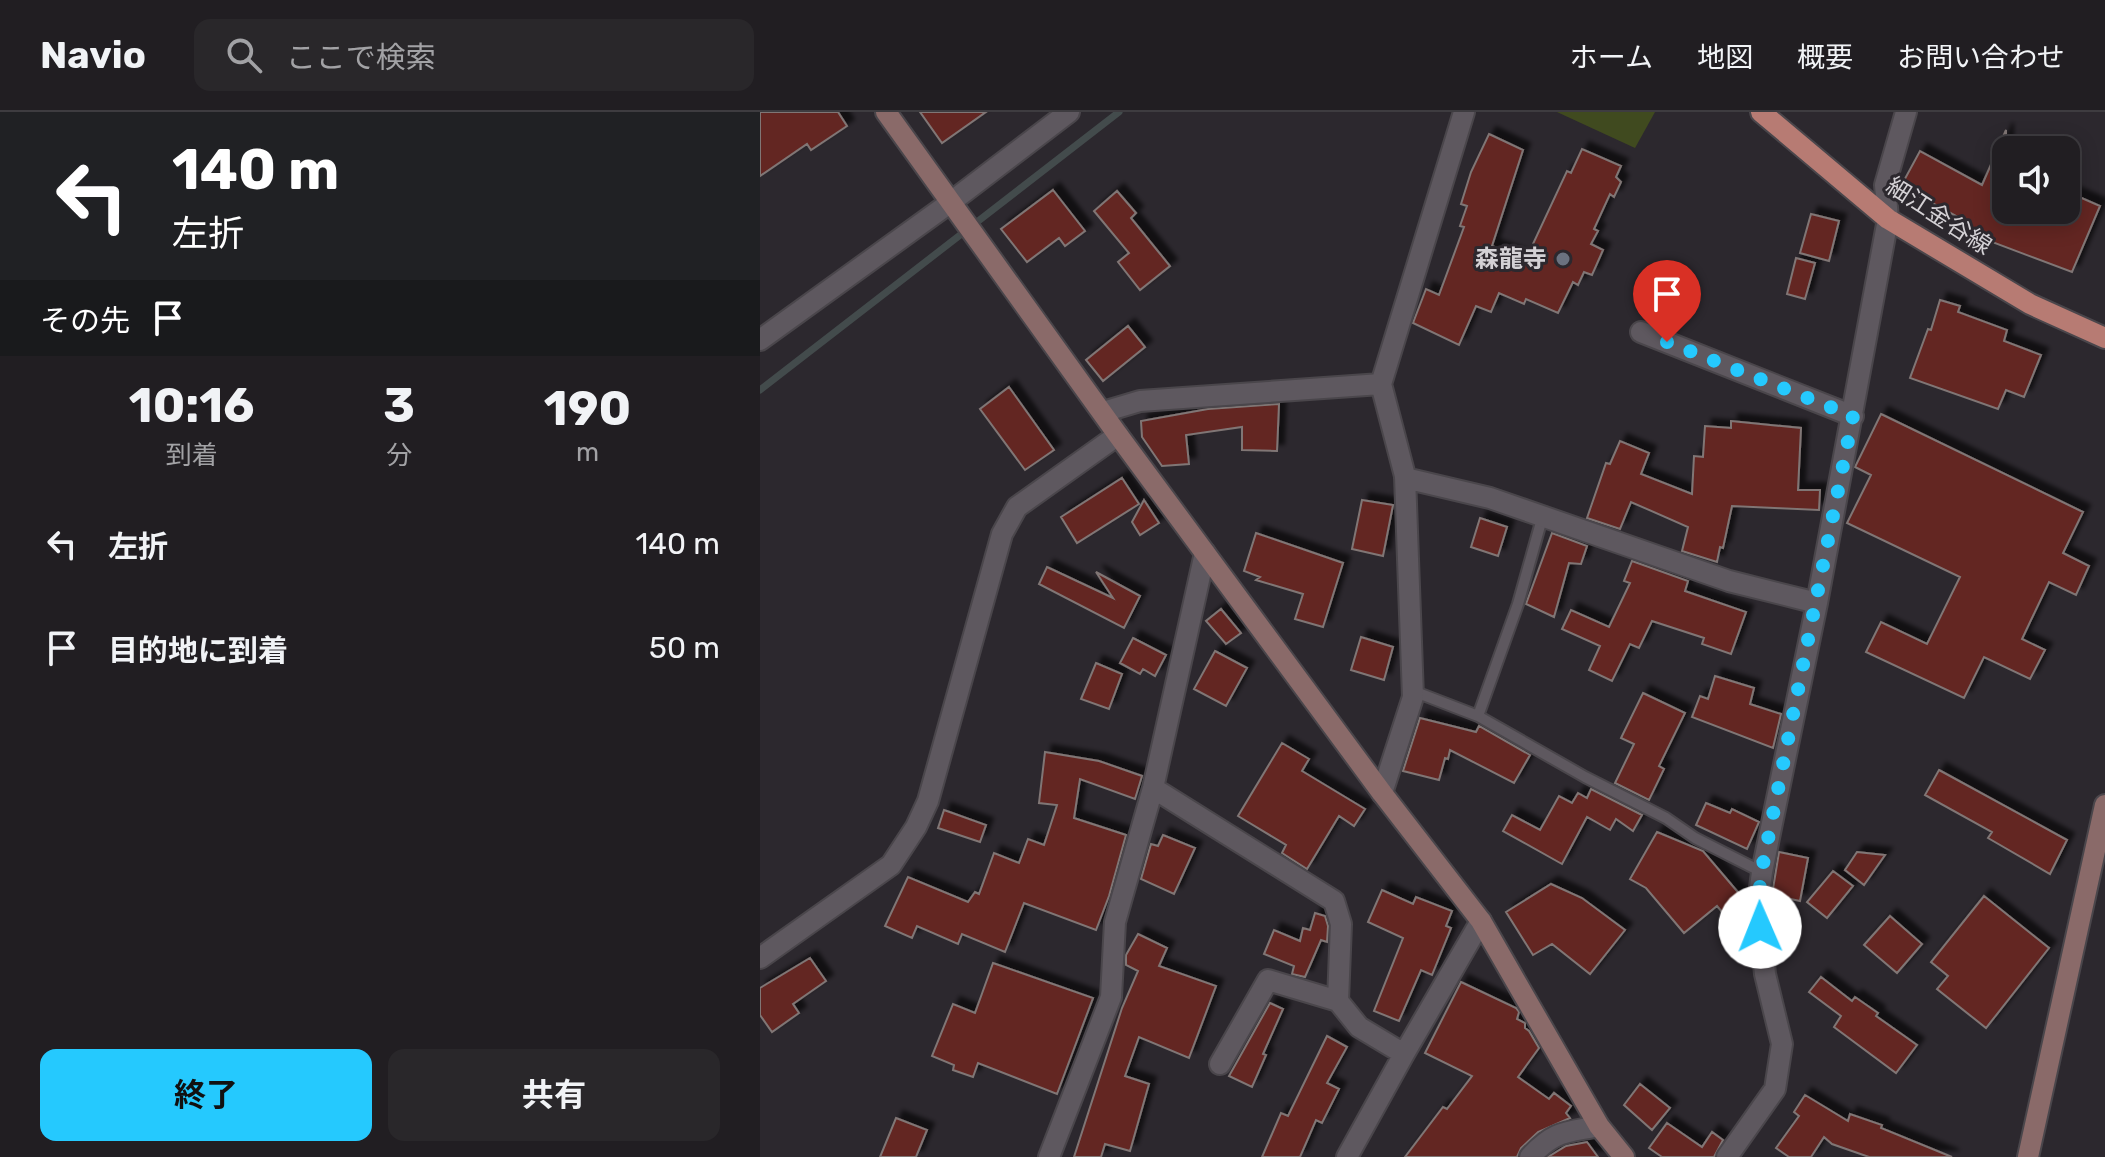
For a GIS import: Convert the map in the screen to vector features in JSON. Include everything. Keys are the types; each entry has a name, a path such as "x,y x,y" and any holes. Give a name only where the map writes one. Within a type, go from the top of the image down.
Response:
{"main road":[{"name":"細江金谷線","path":"1761,112 1888,219 2030,304 2105,338"}],"street":[{"path":"886,112 1118,435 1382,793 1481,921 1599,1126 1624,1157"},
{"path":"760,340 956,208 1069,112"},
{"path":"1382,793 1413,691 1405,478 1381,384 1464,112"},
{"path":"1727,1157 1775,1089 1782,1044 1765,974 1758,903 1762,872 1853,416 1888,219 1885,185 1906,112"},
{"path":"1641,332 1853,416"},
{"path":"1103,412 1140,401 1381,384"},
{"path":"760,958 891,865 916,827 928,801 1002,534 1017,507 1118,435"},
{"path":"1405,478 1490,498 1729,581 1817,603"},
{"path":"1049,1157 1111,997 1115,922 1153,788 1205,553"},
{"path":"1153,788 1334,901 1341,924 1338,1001"},
{"path":"2028,1157 2104,812"},
{"path":"1347,1157 1481,921"},
{"path":"1220,1064 1268,980 1338,1001 1359,1027 1404,1054"},
{"path":"1530,1157 1555,1135 1599,1126"}],"lane":[{"path":"1478,716 1518,604 1543,515"},
{"path":"1413,691 1478,716 1666,818 1695,838 1762,872"}],"green space":[{"path":"1557,112 1655,112 1635,148"}],"building":[{"path":"760,112 838,112 847,126 811,150 807,144 760,176"},
{"path":"920,112 986,112 942,143"},
{"path":"1489,134 1523,150 1492,246 1526,259 1567,171 1571,173 1582,149 1621,166 1616,177 1621,182 1614,197 1610,194 1594,229 1598,231 1591,244 1603,250 1592,275 1584,272 1578,285 1573,282 1558,313 1526,299 1524,304 1499,293 1491,312 1476,306 1459,345 1413,323 1426,289 1439,295 1464,227 1460,226 1467,206 1461,204 1471,172"},
{"path":"1920,151 1982,185 1992,162 1992,224 2080,224 2080,197 2100,206 2072,272 1963,231 1967,222 1901,186"},
{"path":"1053,190 1085,231 1065,246 1059,238 1027,262 1001,229"},
{"path":"1117,191 1136,213 1131,218 1170,266 1140,290 1118,262 1129,253 1094,211"},
{"path":"1811,214 1839,221 1829,261 1800,253"},
{"path":"1796,258 1815,263 1805,299 1787,294"},
{"path":"1940,300 1960,306 1958,312 2007,330 2004,341 2041,355 2024,397 2006,390 1998,409 1910,378"},
{"path":"1128,326 1145,347 1103,381 1086,360"},
{"path":"1009,387 1054,450 1025,470 980,409"},
{"path":"1279,404 1277,451 1242,450 1242,427 1186,435 1189,464 1162,466 1142,437 1141,421 1208,409"},
{"path":"1881,414 2083,512 2063,553 2089,566 2076,595 2049,582 2022,639 2045,650 2030,679 1984,657 1964,698 1866,652 1881,622 1927,644 1960,577 1847,523 1871,475 1855,467"},
{"path":"1731,421 1801,428 1798,490 1820,490 1819,510 1732,506 1717,562 1682,551 1688,527 1631,502 1620,529 1587,518 1606,463 1610,464 1620,441 1649,453 1641,474 1692,494 1694,456 1703,457 1705,426 1731,428"},
{"path":"1122,478 1139,504 1077,543 1061,517"},
{"path":"1144,500 1159,523 1140,535 1132,522"},
{"path":"1362,500 1393,505 1383,556 1352,549"},
{"path":"1480,518 1507,527 1498,556 1471,547"},
{"path":"1256,533 1343,563 1323,627 1295,619 1303,594 1256,580 1260,577 1244,571"},
{"path":"1552,533 1587,546 1581,564 1569,563 1554,617 1526,604"},
{"path":"1632,561 1688,581 1685,591 1746,612 1731,654 1702,644 1704,638 1652,621 1639,648 1630,644 1612,681 1589,670 1600,646 1562,629 1571,610 1609,627 1630,583 1624,581"},
{"path":"1047,567 1113,598 1096,572 1140,596 1124,628 1039,584"},
{"path":"1221,609 1241,633 1226,644 1206,621"},
{"path":"1361,637 1393,647 1384,680 1351,670"},
{"path":"1133,638 1166,655 1155,676 1143,669 1140,674 1120,663"},
{"path":"1215,651 1247,668 1226,706 1194,689"},
{"path":"1096,663 1122,674 1109,709 1081,699"},
{"path":"1715,676 1754,688 1750,704 1781,714 1773,748 1692,717 1700,696 1708,699"},
{"path":"1643,693 1685,713 1659,766 1664,769 1649,800 1615,783 1634,744 1621,738"},
{"path":"1420,718 1476,732 1479,726 1530,755 1514,783 1450,750 1439,780 1403,771"},
{"path":"1282,743 1309,759 1302,771 1365,809 1354,826 1339,816 1307,869 1282,853 1286,845 1238,816"},
{"path":"1045,752 1099,761 1142,776 1135,799 1080,779 1074,818 1126,835 1096,930 1024,903 1005,952 962,934 958,944 917,926 912,938 885,926 908,877 968,902 975,892 979,894 994,853 1019,863 1028,839 1044,845 1057,805 1039,803"},
{"path":"1939,770 2067,840 2050,874 1988,838 1992,832 1925,795"},
{"path":"1591,789 1642,815 1633,831 1616,819 1610,830 1587,817 1562,864 1503,831 1512,815 1540,830 1559,796 1572,803 1578,793 1587,798"},
{"path":"1706,803 1730,813 1732,809 1759,822 1747,849 1696,825"},
{"path":"944,810 986,825 980,842 938,828"},
{"path":"1657,832 1703,851 1742,897 1723,913 1717,906 1684,933 1646,888 1630,879"},
{"path":"1163,835 1195,848 1174,894 1141,879 1151,844 1158,846"},
{"path":"1779,852 1808,858 1800,901 1772,895"},
{"path":"1857,852 1885,855 1864,885 1845,870"},
{"path":"1833,871 1853,886 1827,918 1807,902"},
{"path":"1551,884 1582,898 1625,930 1590,974 1552,944 1533,955 1506,912"},
{"path":"1382,890 1413,904 1416,897 1452,911 1446,926 1451,928 1432,975 1421,970 1399,1021 1374,1011 1403,938 1368,922"},
{"path":"1984,896 2049,948 1986,1028 1937,989 1948,976 1931,962"},
{"path":"1315,913 1325,916 1327,942 1321,940 1305,977 1292,974 1294,966 1264,954 1274,930 1300,941 1303,928 1310,930"},
{"path":"1890,916 1922,944 1897,973 1864,945"},
{"path":"1138,934 1167,948 1159,966 1216,986 1189,1058 1139,1037 1125,1076 1149,1084 1130,1151 1105,1144 1101,1157 1074,1157 1122,1008 1138,971 1126,965 1126,955"},
{"path":"810,958 826,981 793,1004 799,1013 772,1032 760,1015 760,988"},
{"path":"993,963 1093,998 1057,1094 978,1063 973,1077 953,1070 954,1065 932,1056 953,1004 975,1013"},
{"path":"1821,977 1852,1001 1855,997 1878,1013 1876,1016 1917,1045 1896,1073 1834,1027 1841,1016 1809,992"},
{"path":"1461,982 1516,1008 1519,1012 1517,1019 1525,1023 1525,1028 1539,1048 1518,1077 1549,1099 1554,1093 1571,1106 1566,1113 1570,1118 1538,1132 1521,1148 1517,1157 1405,1157 1443,1107 1447,1109 1472,1076 1425,1053"},
{"path":"1270,1003 1283,1009 1252,1087 1229,1076"},
{"path":"1327,1036 1347,1047 1327,1083 1339,1089 1322,1123 1316,1120 1300,1157 1262,1157 1281,1113 1288,1116"},
{"path":"1640,1084 1670,1108 1652,1130 1624,1105"},
{"path":"1805,1095 1848,1121 1850,1114 1882,1125 1881,1128 1952,1157 1869,1157 1832,1144 1824,1137 1811,1157 1789,1157 1776,1148 1799,1116 1794,1112"},
{"path":"896,1118 927,1130 916,1157 880,1157"},
{"path":"1667,1123 1702,1147 1712,1132 1723,1140 1714,1157 1662,1157 1649,1148"},
{"path":"1587,1142 1598,1157 1548,1157 1566,1146"}],"waterway":[{"path":"760,390 1119,112"}],"place":[{"name":"森龍寺","path":"1563,259"}],"route":[{"path":"1667,342 1853,416 1762,869 1758,903 1760,927"}]}
